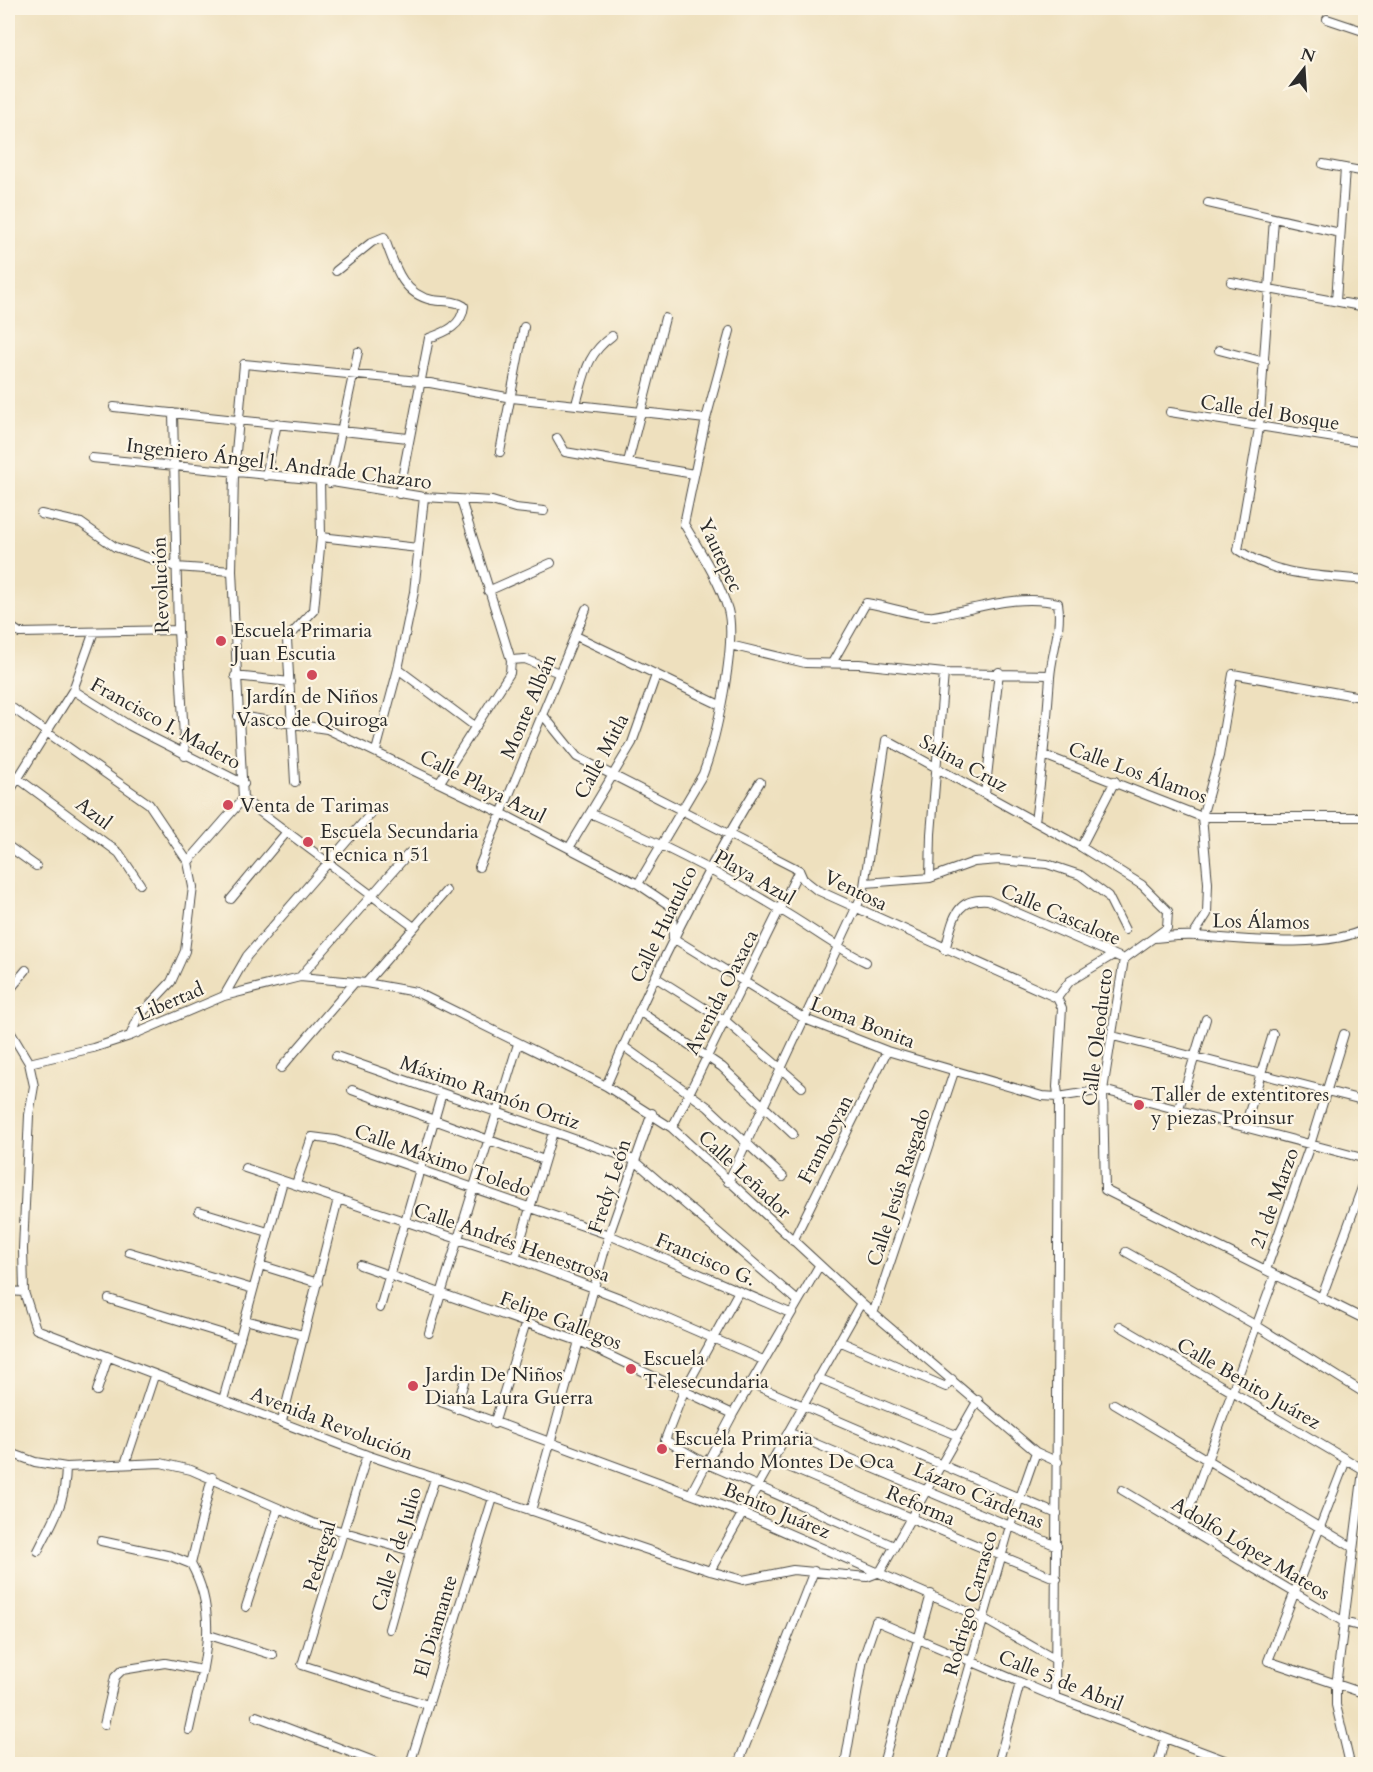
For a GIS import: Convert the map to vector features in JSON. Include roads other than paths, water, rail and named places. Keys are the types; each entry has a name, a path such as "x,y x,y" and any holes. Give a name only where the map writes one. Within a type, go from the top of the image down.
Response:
{"street":[{"path":"1327,19 1365,32"},
{"path":"1323,164 1365,172"},
{"path":"1336,301 1346,168"},
{"path":"1208,202 1340,233"},
{"path":"1274,219 1259,428 1238,550 1259,564 1284,571 1365,580"},
{"path":"336,271 372,242 384,237 397,273 413,293 431,300 460,303 464,306 463,313 452,329 429,338 399,494"},
{"path":"1231,282 1365,307"},
{"path":"628,462 665,318"},
{"path":"500,452 524,327"},
{"name":"Yautepec","path":"638,884 709,758 730,645 728,611 714,578 684,524 706,419 730,331"},
{"path":"576,404 589,359 598,347 612,336"},
{"path":"1219,350 1265,362"},
{"path":"330,483 358,352"},
{"path":"188,862 243,799 244,784 235,676 232,571 234,474 244,364 419,381 512,399 706,419"},
{"path":"114,407 408,438"},
{"name":"Calle del Bosque","path":"1170,412 1259,428 1365,443"},
{"name":"Revolución","path":"173,413 178,630 184,756"},
{"path":"266,476 277,423"},
{"path":"557,438 565,452 694,474"},
{"name":"Ingeniero Ángel l. Andrade Chazaro","path":"92,458 234,474 320,480 399,494 492,501 515,508 544,511"},
{"path":"295,783 287,639 314,610 321,537 320,480"},
{"path":"376,751 398,669 414,592 424,497"},
{"path":"440,782 510,673 511,660 461,500"},
{"path":"41,514 81,523 115,547 176,567 232,571"},
{"path":"321,537 418,548"},
{"path":"488,591 551,563"},
{"path":"832,663 866,603 932,616 991,603 1045,600 1058,603 1061,621 1050,675 1044,755 1035,821"},
{"name":"Monte Albán","path":"479,867 586,609"},
{"path":"8,625 20,633 93,634 178,630"},
{"path":"8,794 73,690 93,634"},
{"path":"576,636 720,705"},
{"path":"730,645 806,663 832,663 944,674 999,672 1050,675"},
{"path":"511,660 525,659 560,674"},
{"path":"398,669 476,727"},
{"path":"985,794 999,672"},
{"path":"930,878 931,834 944,674"},
{"path":"1193,936 1207,914 1208,883 1202,817 1219,756 1233,674 1365,698"},
{"name":"Calle Mitla","path":"569,848 614,776 632,742 656,675"},
{"path":"235,676 290,682"},
{"name":"Francisco I. Madero","path":"73,690 184,756 244,784"},
{"path":"8,705 149,804 188,862 193,887 185,951 171,982 139,1016 130,1036"},
{"name":"Ventosa","path":"543,715 577,757 799,870 809,885 945,950 1057,998"},
{"path":"1365,715 1365,736"},
{"name":"Calle Playa Azul","path":"238,716 327,729 501,813 638,884 672,907 673,938"},
{"name":"Salina Cruz","path":"838,949 866,883 886,740 1081,847 1143,885 1168,911"},
{"name":"Calle Los Álamos","path":"1044,755 1202,817 1365,817"},
{"name":"Azul","path":"8,771 119,853 140,884"},
{"path":"1081,847 1114,781"},
{"name":"Calle Huatulco","path":"606,1086 673,938 708,868 760,782"},
{"name":"Francisco I. Madero","path":"243,799 414,927"},
{"path":"224,996 247,956 374,810"},
{"name":"Playa Azul","path":"590,813 662,844 708,868 782,910 838,949 866,962"},
{"path":"231,899 286,833"},
{"path":"8,846 36,866"},
{"path":"300,977 409,853"},
{"path":"866,883 930,878 974,862 999,860 1047,864 1080,875 1108,896 1125,930"},
{"name":"Avenida Oaxaca","path":"672,1128 742,981 782,910 799,870"},
{"path":"366,983 446,891"},
{"name":"Calle Cascalote","path":"945,950 960,907 965,902 988,900 1124,959"},
{"name":"Calle Oleoducto","path":"1168,911 1167,928 1124,959 1103,1090 1105,1190 1266,1270"},
{"name":"Los Álamos","path":"1154,938 1193,936 1247,940 1344,938 1365,928"},
{"name":"Loma Bonita","path":"673,938 805,1019 887,1051 1042,1096 1058,1097 1103,1090"},
{"path":"728,1182 838,949"},
{"path":"1055,1697 1058,1462 1058,1097 1062,1008 1057,998 1070,981 1113,955"},
{"path":"8,992 26,970"},
{"name":"Libertad","path":"29,1063 130,1036 224,996 300,977 366,983"},
{"path":"655,977 723,1020 802,1087"},
{"path":"281,1068 355,982"},
{"name":"Calle Leñador","path":"366,983 416,992 606,1086 652,1113 672,1128 873,1314 978,1400 1036,1452 1058,1462"},
{"path":"639,1011 706,1056 793,1134"},
{"path":"1179,1108 1206,1019"},
{"path":"8,1028 29,1063"},
{"path":"1245,1126 1273,1034"},
{"name":"21 de Marzo","path":"1266,1270 1310,1145 1344,1034"},
{"path":"1113,1036 1365,1101"},
{"path":"429,1333 472,1187 518,1044"},
{"path":"623,1046 689,1091 747,1141 783,1177"},
{"name":"Framboyan","path":"793,1240 887,1051"},
{"name":"Máximo Ramón Ortiz","path":"336,1056 634,1160"},
{"name":"Avenida Revolución","path":"29,1063 34,1086 29,1115 24,1292 36,1329 154,1376 282,1421 367,1455 710,1571 743,1580 793,1570 867,1576 880,1572"},
{"name":"Calle Jesús Rasgado","path":"873,1314 954,1072"},
{"path":"352,1090 544,1160"},
{"path":"1103,1090 1179,1108 1365,1160"},
{"path":"380,1308 442,1093"},
{"name":"Fredy León","path":"531,1511 581,1342 609,1235 652,1113"},
{"path":"515,1258 553,1132"},
{"name":"Calle Máximo Toledo","path":"296,1184 312,1137 335,1140 609,1235"},
{"path":"634,1160 798,1301"},
{"name":"Calle Andrés Henestrosa","path":"245,1168 515,1258 596,1288 763,1360"},
{"path":"1322,1299 1365,1177"},
{"path":"223,1400 283,1181"},
{"path":"282,1421 339,1199"},
{"path":"199,1211 268,1232"},
{"name":"Francisco G.","path":"609,1235 790,1313"},
{"path":"129,1252 253,1289"},
{"path":"1126,1252 1257,1326 1365,1394"},
{"path":"260,1265 318,1283"},
{"name":"Felipe Gallegos","path":"360,1265 581,1342 733,1414"},
{"path":"691,1493 705,1463 750,1383 819,1266"},
{"path":"1266,1270 1365,1320"},
{"path":"1184,1526 1275,1275"},
{"path":"8,1291 24,1292"},
{"path":"739,1291 684,1391 665,1440 705,1463 894,1546"},
{"path":"109,1299 240,1339"},
{"path":"710,1571 861,1303"},
{"path":"245,1320 303,1335"},
{"path":"494,1424 526,1322"},
{"name":"Calle Benito Juárez","path":"1120,1326 1361,1468"},
{"path":"839,1341 946,1387 952,1379"},
{"path":"97,1391 108,1357"},
{"path":"456,1408 466,1375"},
{"path":"125,1464 154,1376"},
{"path":"818,1378 956,1435"},
{"path":"750,1383 1057,1514"},
{"path":"880,1572 978,1400"},
{"name":"Benito Juárez","path":"441,1402 494,1424 742,1513 931,1594 982,1618 1056,1660"},
{"path":"1113,1404 1207,1462 1352,1546"},
{"name":"Lázaro Cárdenas","path":"788,1432 1057,1546"},
{"path":"1350,1764 1335,1705 1352,1546 1362,1512 1361,1468 1365,1447"},
{"path":"8,1452 35,1462 66,1467 161,1463 212,1477 313,1523 411,1551"},
{"name":"Rodrigo Carrasco","path":"942,1764 982,1618 1019,1497 1036,1452"},
{"name":"Pedregal","path":"367,1455 302,1665 428,1705"},
{"name":"Reforma","path":"772,1460 1056,1580"},
{"path":"1347,1460 1268,1661 1365,1694"},
{"path":"38,1551 60,1510 65,1490 66,1467"},
{"path":"191,1564 212,1477"},
{"name":"Calle 7 de Julio","path":"389,1629 411,1551 435,1479"},
{"name":"Adolfo López Mateos","path":"1122,1490 1344,1622 1365,1628"},
{"name":"El Diamante","path":"410,1764 493,1498"},
{"path":"246,1607 278,1509"},
{"path":"101,1541 171,1557 191,1564 199,1578 209,1635 189,1730"},
{"path":"738,1764 814,1571"},
{"path":"883,1764 931,1594"},
{"name":"Calle 5 de Abril","path":"846,1764 863,1659 876,1621 1055,1697 1165,1738 1217,1761 1235,1764"},
{"path":"209,1635 273,1655"},
{"path":"104,1725 115,1677 122,1670 165,1664 202,1670"},
{"path":"998,1764 1020,1683"},
{"path":"256,1716 380,1764"},
{"path":"1158,1764 1165,1738"}],"place":[{"name":"Escuela Primaria Juan Escutia","path":"221,641"},
{"name":"Jardín de Niños Vasco de Quiroga","path":"312,675"},
{"name":"Venta de Tarimas","path":"228,805"},
{"name":"Escuela Secundaria Tecnica n 51","path":"308,842"},
{"name":"Taller de extentitores y piezas Proinsur","path":"1139,1105"},
{"name":"Escuela Telesecundaria","path":"631,1369"},
{"name":"Jardin De Niños Diana Laura Guerra","path":"413,1386"},
{"name":"Escuela Primaria Fernando Montes De Oca","path":"662,1449"}]}
